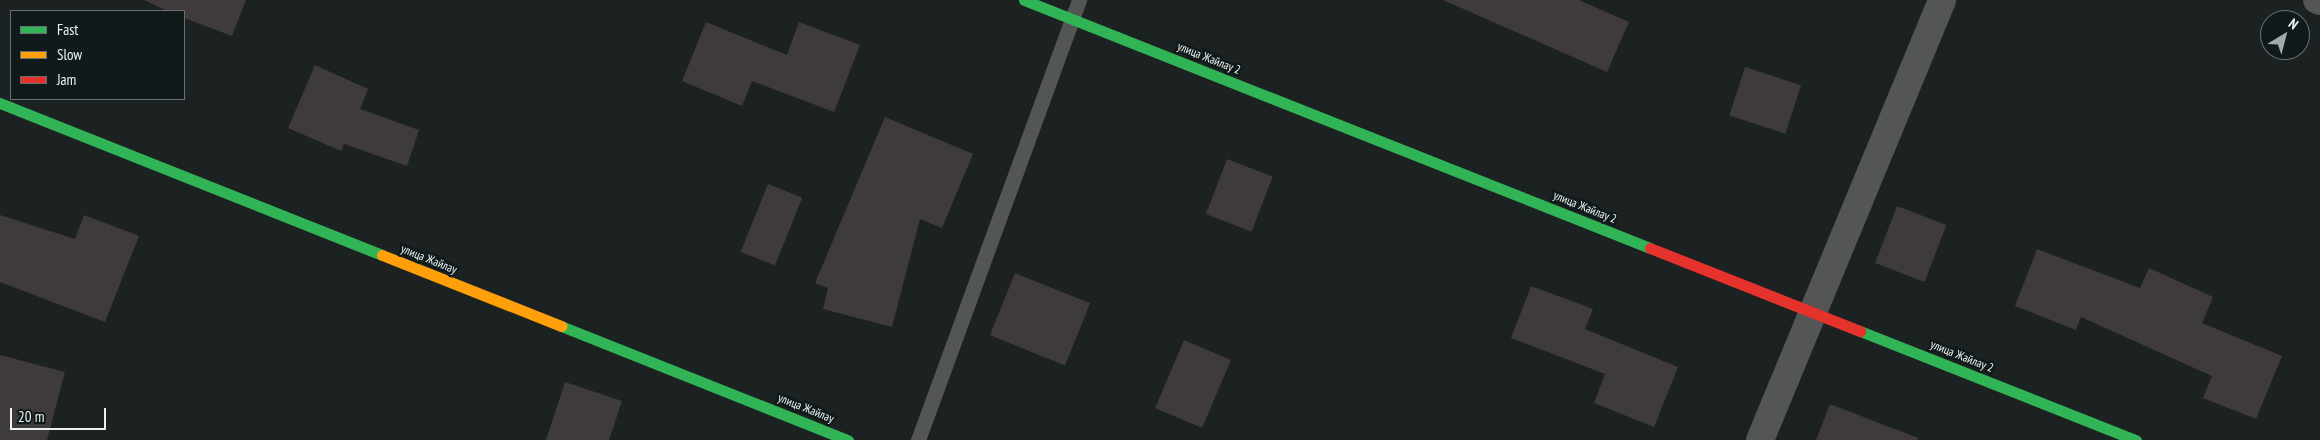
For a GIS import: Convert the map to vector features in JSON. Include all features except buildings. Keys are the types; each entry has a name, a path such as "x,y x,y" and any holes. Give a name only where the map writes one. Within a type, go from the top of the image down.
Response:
{"street":[{"name":"улица Жайлау 2","path":"1024,0 2136,440"},
{"path":"1760,440 1942,0"},
{"name":"улица Жайлау","path":"0,103 848,440"}],"lane":[{"path":"918,440 1079,0"}],"traffic: fast":[{"path":"1024,0 1650,248"},
{"path":"0,103 382,255"},
{"path":"561,326 848,440"},
{"path":"1860,331 2136,440"}],"traffic: slow":[{"path":"382,255 561,326"}],"traffic: jam":[{"path":"1650,248 1860,331"}]}
